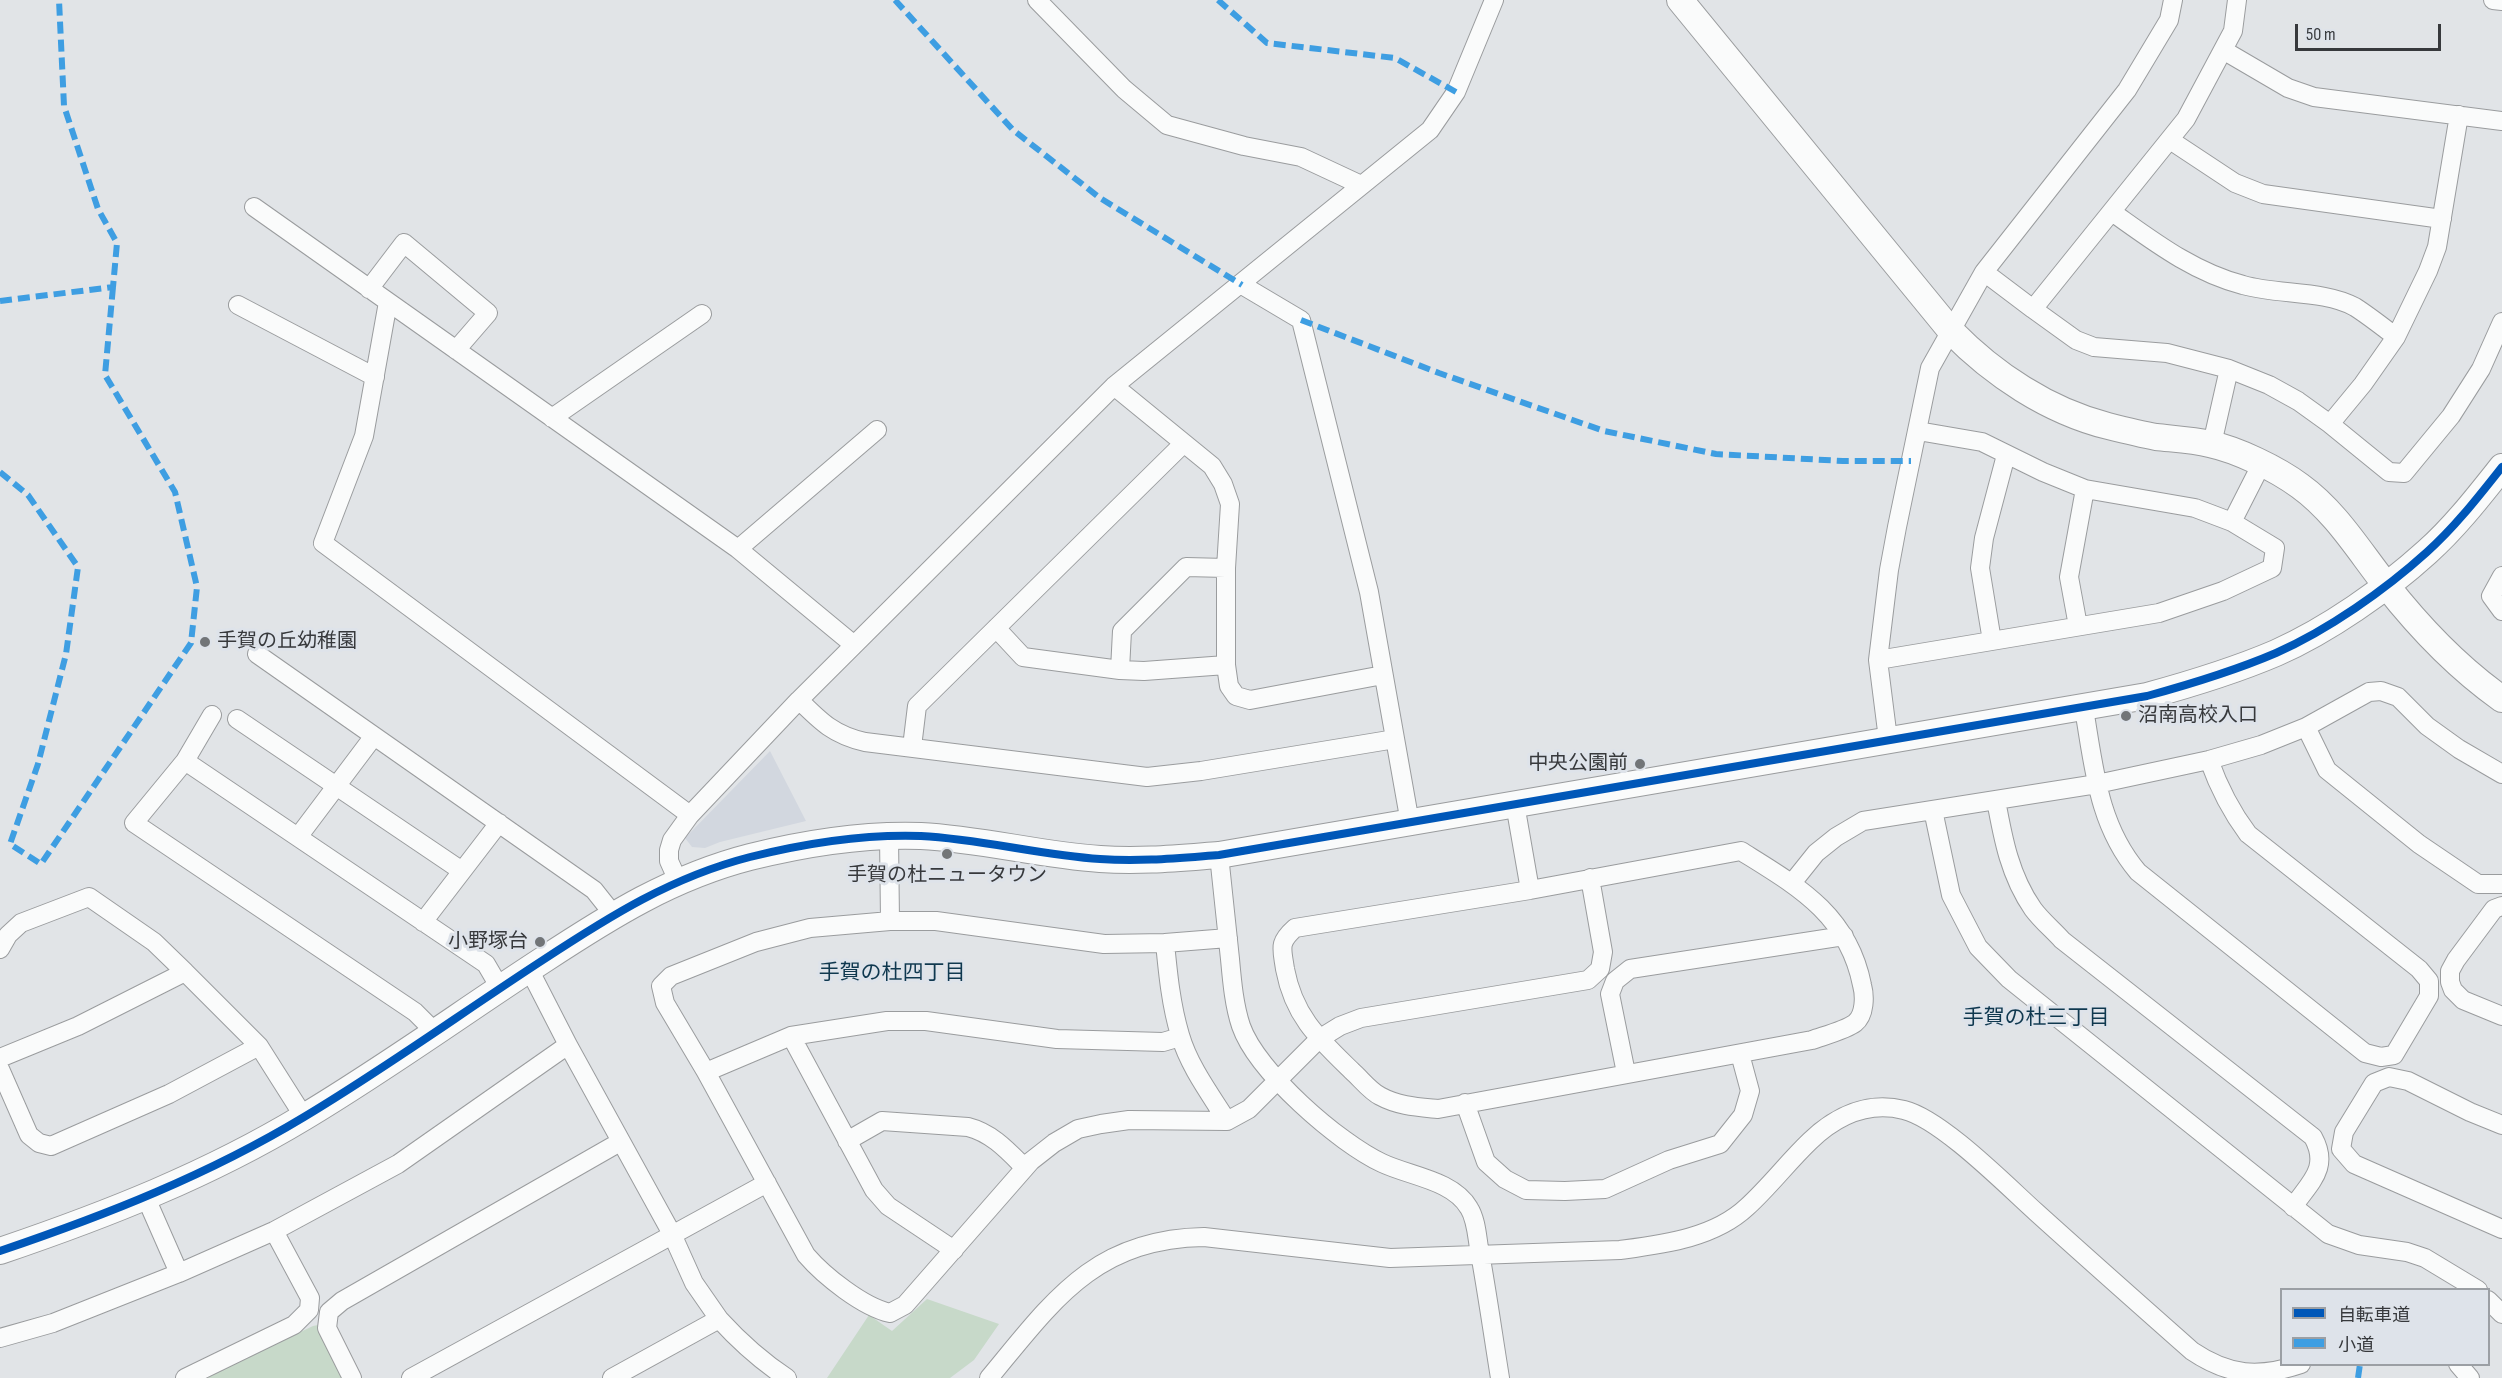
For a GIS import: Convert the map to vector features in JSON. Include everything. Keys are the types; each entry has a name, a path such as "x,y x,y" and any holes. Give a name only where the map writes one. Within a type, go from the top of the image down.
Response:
{"street":[{"path":"1037,0 1124,89 1167,125 1244,146 1301,158 1361,185"},
{"path":"678,881 669,861 669,850 672,840 690,815 854,645 1114,386 1242,285 1430,130 1456,92 1494,0"},
{"path":"1680,0 1950,331 1975,356 2014,384 2061,410 2104,425 2153,436 2212,444 2262,464 2300,486 2332,516 2361,549 2386,585 2453,659 2502,699"},
{"path":"1888,739 1878,660 1888,570 1930,368 1984,272 2127,90 2169,20 2173,0"},
{"path":"2033,309 2186,119 2233,31 2237,0"},
{"path":"2493,0 2502,1"},
{"path":"2223,50 2288,88 2314,97 2502,121"},
{"path":"2330,423 2363,384 2396,337 2428,271 2437,247 2459,115"},
{"path":"2170,140 2235,183 2263,194 2442,219"},
{"path":"254,207 738,549 854,645"},
{"path":"2112,212 2170,253 2206,272 2244,286 2332,299 2354,307 2396,337"},
{"path":"369,289 404,243 488,313 456,350"},
{"path":"1984,272 2076,340 2094,346 2167,353 2229,369 2269,385 2330,423 2389,472 2404,473 2451,416 2475,378 2502,322"},
{"path":"1242,285 1301,320 1369,592 1410,823"},
{"path":"388,302 364,436 323,543 690,815"},
{"path":"238,305 375,377"},
{"path":"552,418 702,314"},
{"path":"2212,444 2229,369"},
{"path":"1114,386 1212,466 1223,484 1230,504 1226,568 1226,665 1229,686 1236,696 1250,700 1383,675"},
{"path":"738,549 877,430"},
{"path":"1878,660 2158,613 2223,591 2272,568 2275,548 2232,522 2194,508 2085,489 2006,455 1982,442 1918,431"},
{"path":"912,747 917,706 1184,443"},
{"path":"1992,641 1980,568 1984,538 2006,455"},
{"path":"2232,522 2262,464"},
{"path":"0,1251 146,1198 219,1164 304,1117 436,1033 613,914 678,881 712,868 826,841 889,836 953,840 1099,859 1149,861 1219,855 1888,739 2084,709 2147,696 2192,683 2278,652 2335,621 2428,552 2469,508 2502,467"},
{"path":"2078,626 2069,577 2085,489"},
{"path":"1120,670 1122,631 1186,567 1226,568"},
{"path":"2502,576 2491,596 2502,611"},
{"path":"996,628 1023,657 1120,670 1169,670 1226,665"},
{"path":"257,654 594,890 613,914"},
{"path":"1792,883 1816,853 1836,837 1863,822 2097,784 2209,760 2261,745 2306,727 2369,692 2381,692 2398,697 2427,726 2459,749 2502,774"},
{"path":"799,700 824,725 844,737 865,742 1147,777 1201,771 1395,739"},
{"path":"2084,709 2097,784 2108,826 2126,858 2138,872 2365,1053 2381,1057 2394,1055 2429,996 2428,981 2419,969 2248,834 2231,812 2209,760"},
{"path":"212,715 186,761 134,823 415,1012 436,1033"},
{"path":"237,719 462,871"},
{"path":"2306,727 2327,770 2410,837 2478,884 2502,884"},
{"path":"298,837 374,736"},
{"path":"186,761 486,964 500,988"},
{"path":"1995,800 2006,854 2018,885 2034,911 2062,940 2313,1137 2319,1148 2321,1164 2293,1208"},
{"path":"1515,804 1530,890"},
{"path":"1933,810 1951,895 1977,947 2009,979 2328,1234 2359,1245 2408,1251 2426,1258 2475,1288"},
{"path":"423,922 499,823"},
{"path":"889,836 890,921"},
{"path":"1741,851 1792,883 1832,917 1859,967 1864,995 1860,1016 1855,1023 1812,1040 1438,1109 1407,1107 1378,1095 1319,1039 1300,1014 1288,987 1281,946 1286,936 1295,928 1530,890 1590,878 1741,851"},
{"path":"1219,855 1234,993 1241,1027 1256,1053 1277,1079 1335,1134 1365,1155 1394,1168 1436,1182 1459,1196 1470,1209 1481,1256 1500,1378"},
{"path":"1228,938 1165,943 1104,944 936,921 890,921 810,928 777,936 756,942 671,976 661,986 665,1003 706,1072 806,1255 819,1270 878,1310 890,1313 905,1305 1025,1168 1054,1143 1078,1129 1128,1120 1227,1121 1250,1109 1277,1079 1319,1039 1340,1026 1361,1018 1588,980 1600,969 1603,952 1590,878"},
{"path":"0,949 8,935 21,923 89,897 154,942 259,1047 304,1117"},
{"path":"2502,906 2494,909 2450,971 2453,990 2463,1000 2502,1016"},
{"path":"1626,1073 1610,994 1616,981 1630,969 1844,936"},
{"path":"1165,943 1170,992 1180,1036 1199,1077 1227,1121"},
{"path":"529,969 620,1142 672,1234 694,1283 719,1319 756,1356 787,1378"},
{"path":"0,1058 78,1026 184,972"},
{"path":"706,1072 791,1036 887,1021 926,1021 1057,1039 1163,1042 1180,1036"},
{"path":"791,1036 874,1191 888,1206 954,1250"},
{"path":"0,1338 53,1323 179,1273 274,1231 398,1164 568,1045"},
{"path":"0,1069 28,1135 39,1143 51,1146 169,1094 259,1047"},
{"path":"1465,1103 1486,1162 1505,1179 1526,1190 1605,1189 1669,1160 1720,1144 1743,1115 1750,1092 1740,1054"},
{"path":"2502,1125 2408,1081 2388,1077 2374,1083 2344,1132 2341,1149 2354,1164 2502,1229"},
{"path":"989,1378 1068,1288 1103,1261 1138,1245 1181,1237 1204,1237 1390,1258 1620,1250 1654,1246 1710,1230 1746,1208 1810,1140 1835,1120 1856,1111 1878,1106 1919,1114 1935,1125 1987,1168 2184,1344 2214,1366 2235,1376 2264,1378 2288,1372 2299,1366"},
{"path":"847,1141 882,1121 968,1127 977,1129 1002,1144 1025,1168"},
{"path":"352,1378 327,1328 329,1312 342,1301 620,1142"},
{"path":"411,1378 767,1183"},
{"path":"146,1198 179,1273"},
{"path":"185,1378 294,1325 309,1310 310,1298 274,1231"},
{"path":"2490,1302 2502,1314"},
{"path":"612,1378 719,1319"},
{"path":"2459,1366 2470,1378"}],"shaded area":[{"path":"770,751 806,821 720,842 705,848 692,847 685,838"}],"green space":[{"path":"927,1299 999,1324 974,1360 950,1378 827,1378 869,1315 892,1331"},
{"path":"318,1325 345,1378 209,1378 208,1376 313,1326"}],"marked path":[{"path":"0,301 113,287 117,243 98,209 64,106 59,0"},
{"path":"895,0 1013,130 1100,198 1242,285"},
{"path":"1218,0 1267,43 1395,58 1456,92"},
{"path":"0,472 28,495 78,567 66,654 38,764 10,844 41,864 191,643 197,587 175,492 105,375 113,287"},
{"path":"1301,320 1439,373 1604,431 1716,454 1843,461 1911,461"},
{"path":"2358,1378 2360,1366"}],"cycle path":[{"path":"0,1251 156,1192 268,1138 365,1079 617,913 668,887 721,865 814,844 857,838 900,836 943,838 1115,860 1219,855 2147,696 2260,660 2296,644 2336,621 2393,581 2427,552 2457,522 2502,467"}],"place":[{"name":"手賀の丘幼稚園","path":"205,642"},
{"name":"沼南高校入口","path":"2126,716"},
{"name":"中央公園前","path":"1640,764"},
{"name":"手賀の杜ニュータウン","path":"947,854"},
{"name":"小野塚台","path":"540,942"}],"district":[{"name":"手賀の杜四丁目","path":"892,974"},
{"name":"手賀の杜三丁目","path":"2036,1019"}]}
